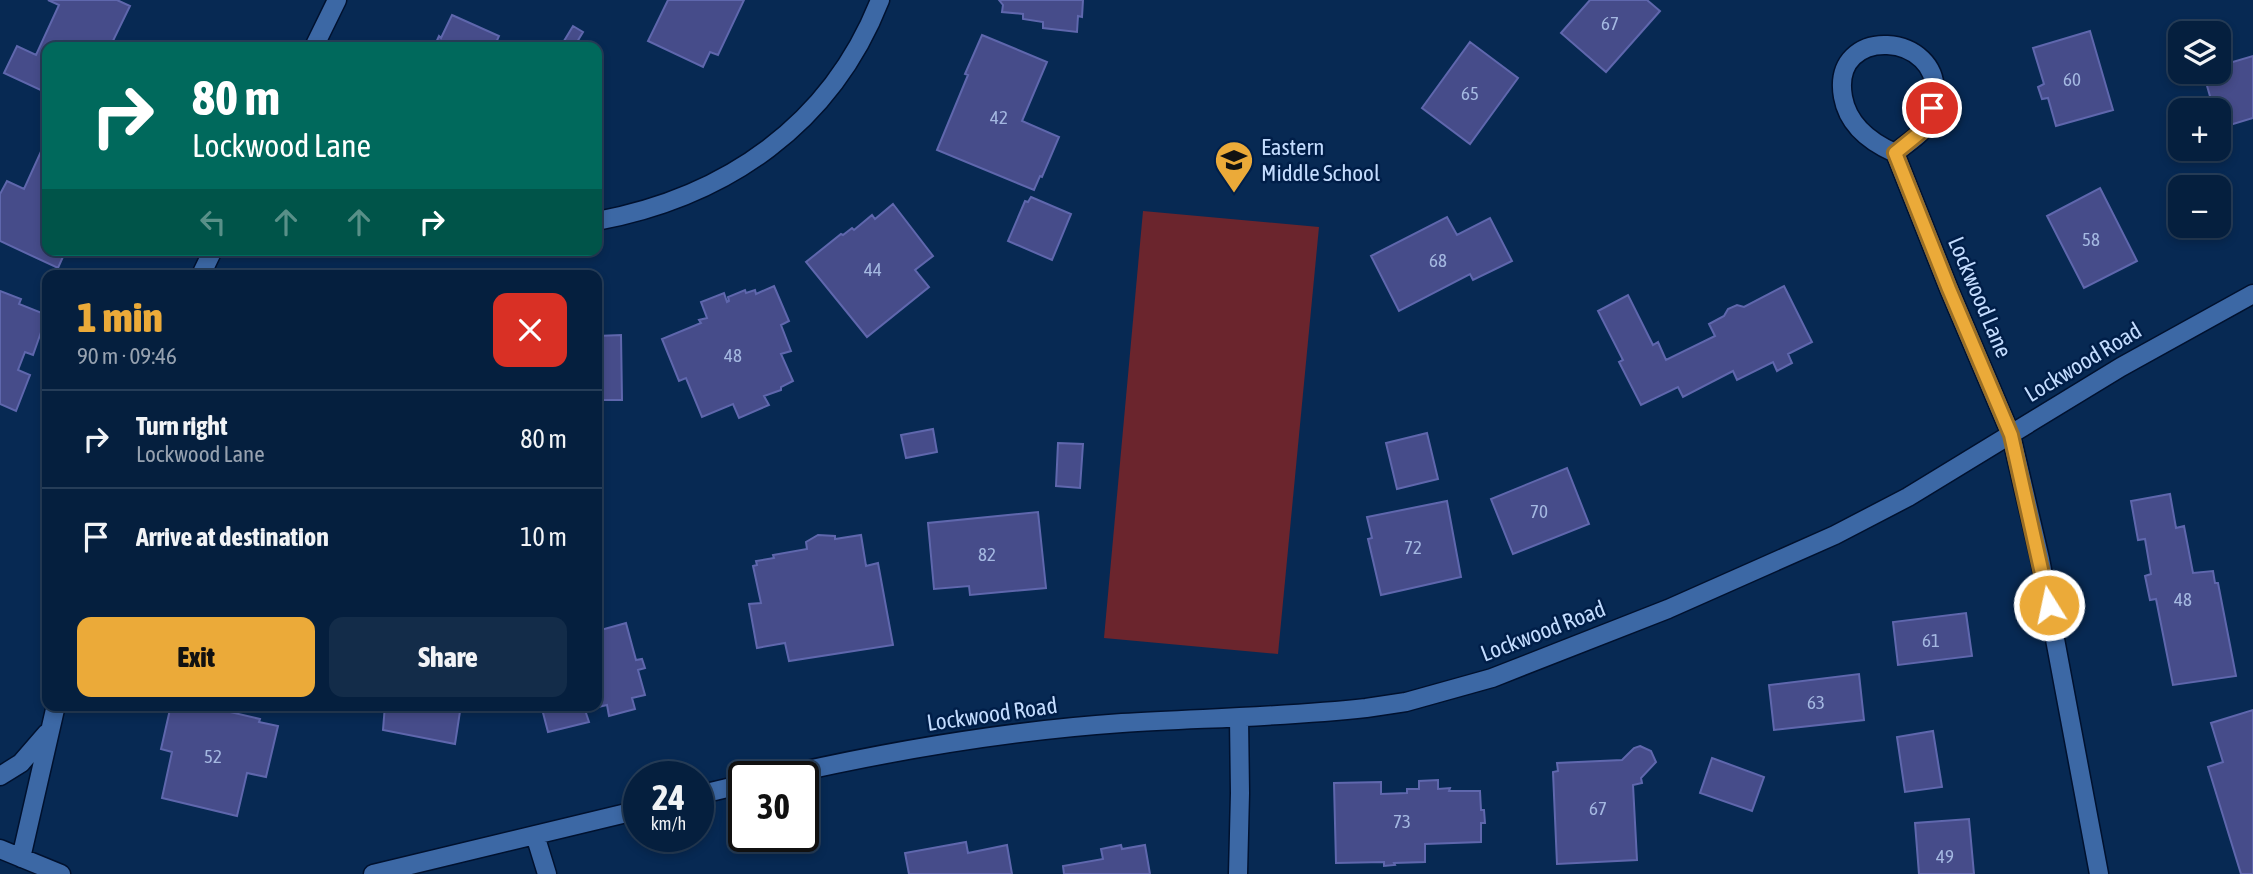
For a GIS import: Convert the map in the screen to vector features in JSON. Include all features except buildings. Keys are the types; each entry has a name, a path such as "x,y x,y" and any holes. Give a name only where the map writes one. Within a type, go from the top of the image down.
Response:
{"street":[{"path":"316,42 337,0"},
{"path":"602,220 637,213 678,200 759,157 821,99 855,51 880,0"},
{"path":"1884,44 1909,49 1927,65 1936,86 1932,108 1922,131 1895,153 1878,145 1858,129 1845,110 1841,87 1846,64 1860,50 1884,44"},
{"name":"Lockwood Lane","path":"1895,153 2011,435 2040,559 2099,874"},
{"name":"Lockwood Road","path":"819,767 993,737 1120,723 1366,709 1406,702 1492,678 1668,609 1835,535 1908,497 2121,367 2253,294"},
{"path":"22,858 54,711"},
{"path":"1238,874 1239,718"},
{"path":"0,776 21,763 49,730"},
{"path":"373,874 623,814"},
{"path":"535,835 547,874"},
{"path":"0,849 61,874"}],"shaded area":[{"path":"1143,211 1319,227 1278,654 1104,638"}],"place":[{"name":"Eastern Middle School","path":"1234,194"}],"route":[{"path":"1932,108 1922,131 1895,153 2011,435 2049,605"}]}
